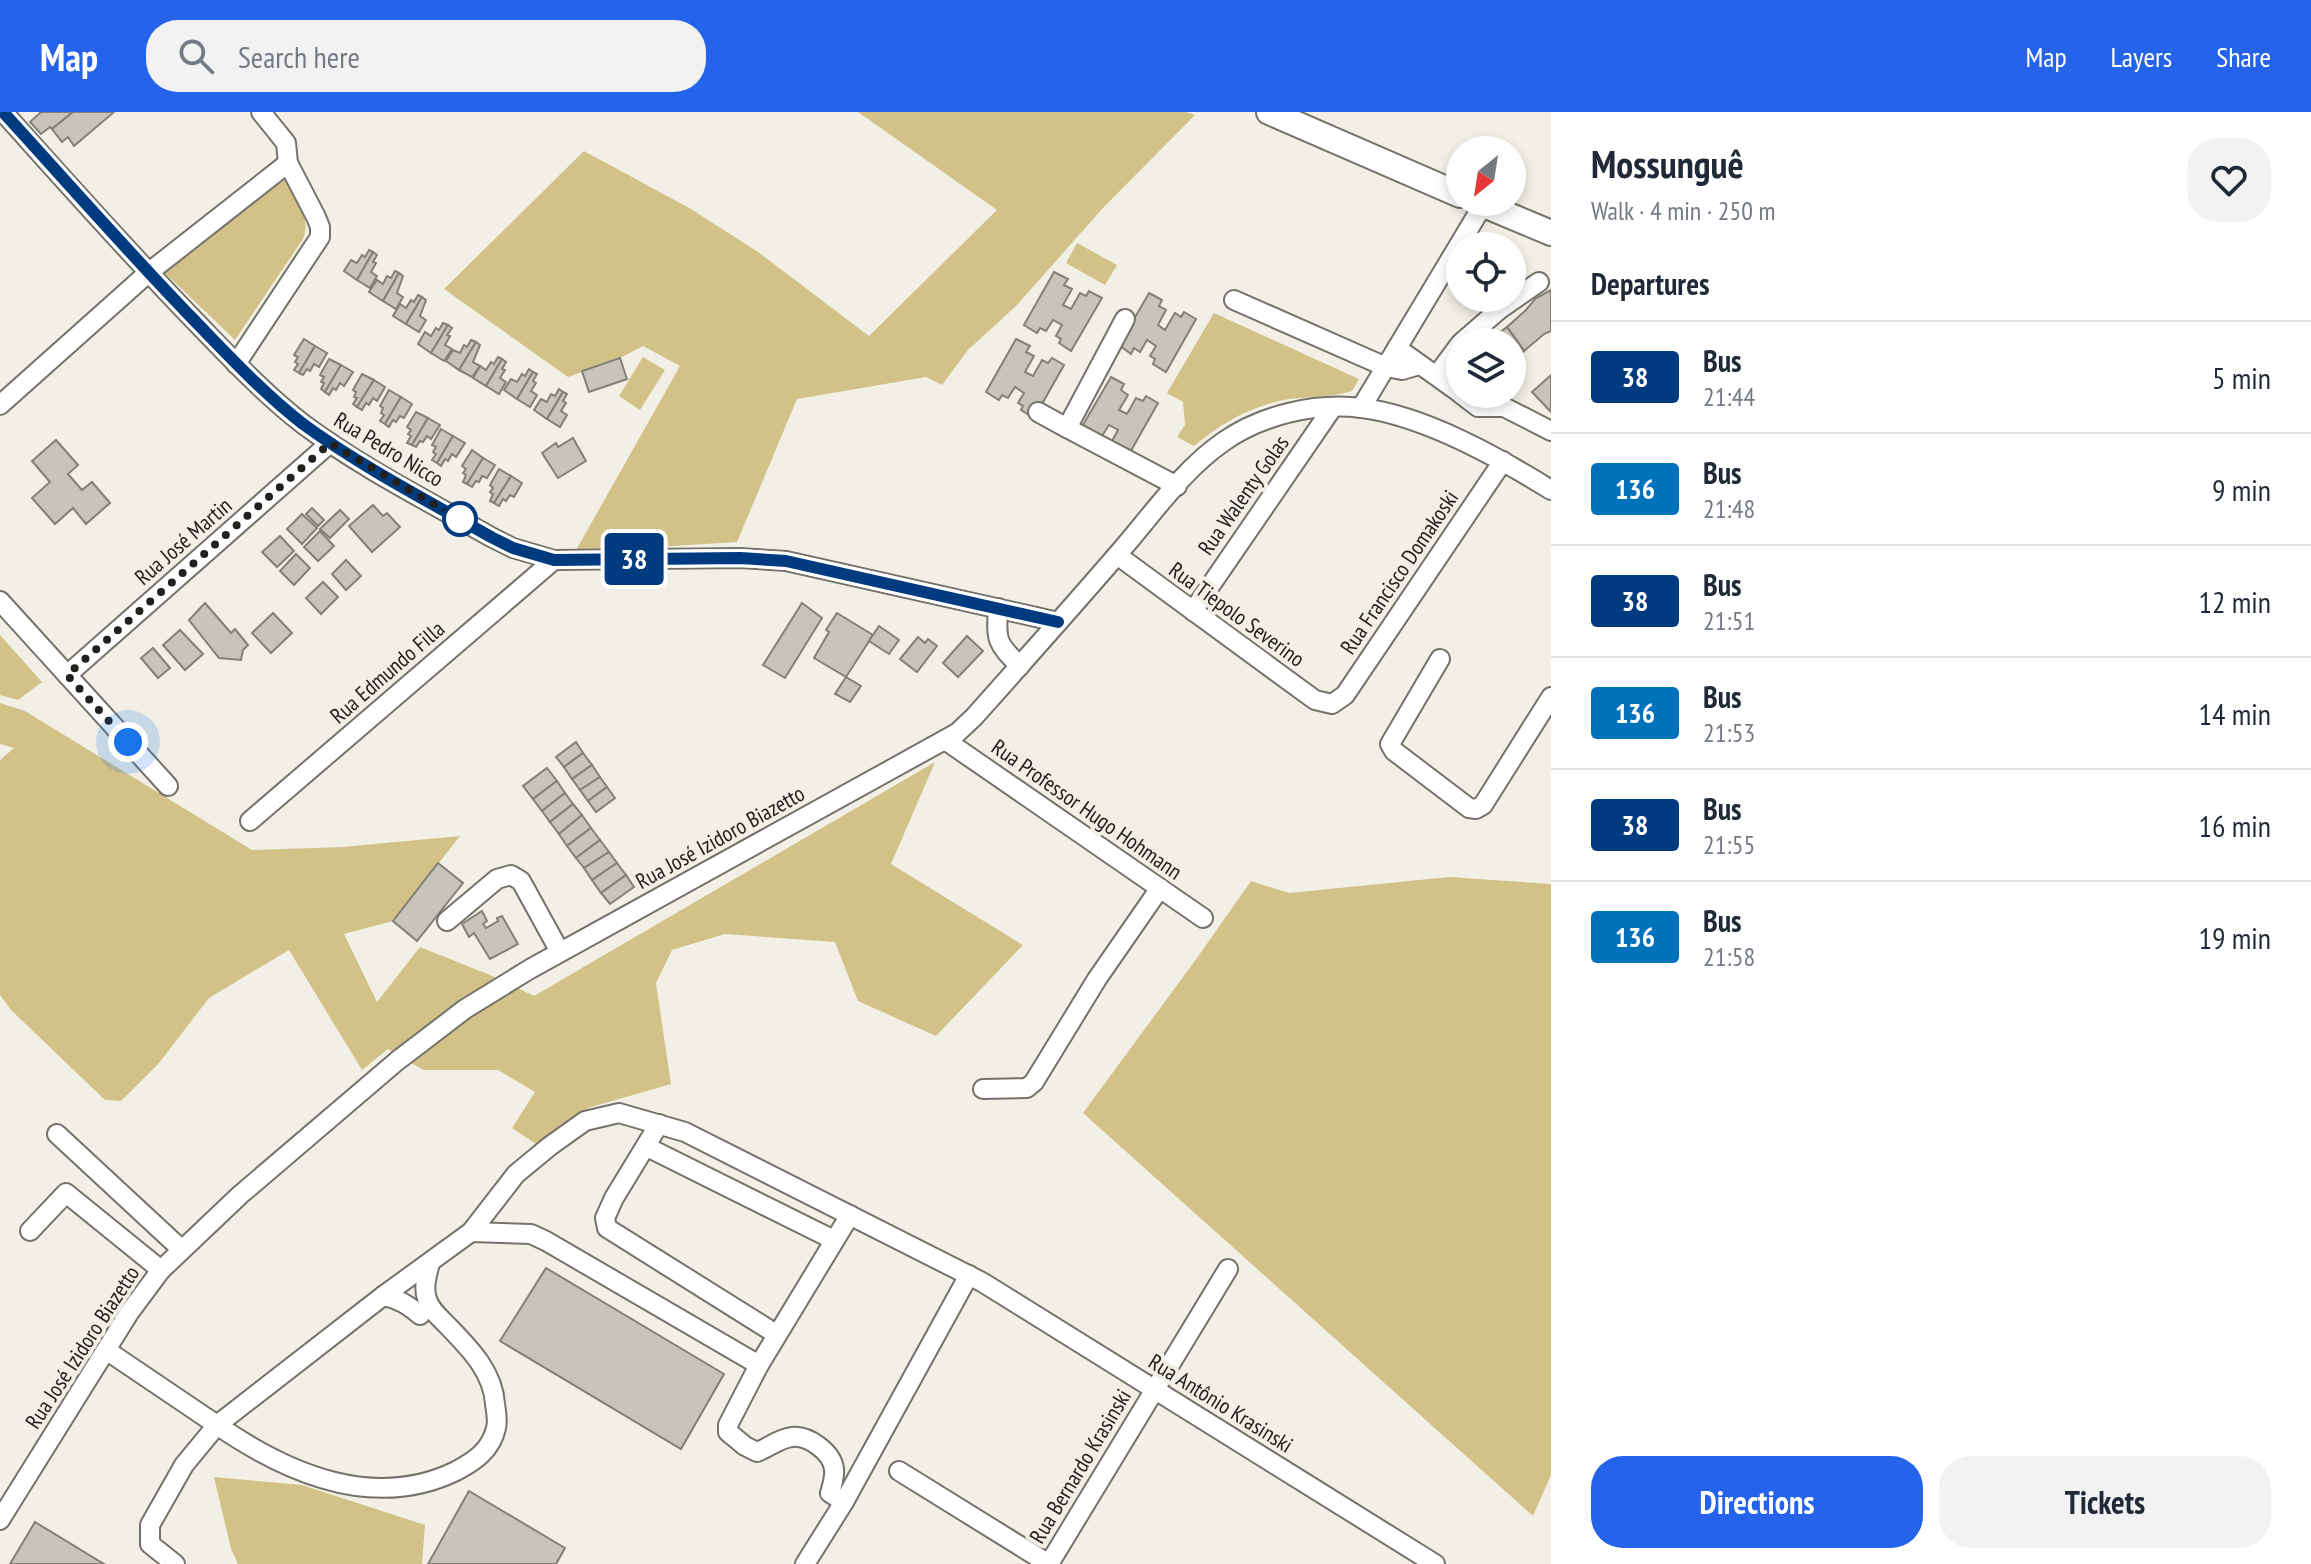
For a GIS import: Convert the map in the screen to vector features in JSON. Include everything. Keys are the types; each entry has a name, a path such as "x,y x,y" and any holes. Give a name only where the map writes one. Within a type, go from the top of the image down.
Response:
{"main road":[{"path":"1269,112 1446,189"},
{"path":"1511,216 1551,233"}],"street":[{"name":"Rua Pedro Nicco","path":"3,112 148,273 279,404 330,443 381,475 513,548 554,560 740,558 786,561 1058,622"},
{"path":"236,364 320,237 316,217 288,163 286,143 261,112"},
{"path":"0,405 148,273 288,163"},
{"path":"1361,408 1473,216"},
{"path":"1478,328 1539,282"},
{"path":"1234,300 1386,367 1402,370 1419,365"},
{"path":"1067,428 1125,319"},
{"path":"1397,348 1446,382"},
{"path":"1437,375 1446,363"},
{"name":"Rua José Izidoro Biazetto","path":"0,1520 129,1313 161,1270 311,1133 433,1033 477,1002 560,952 967,725 1177,486 1223,442 1276,416 1333,407 1361,408 1418,424 1503,461 1551,490"},
{"name":"Rua Walenty Golas","path":"1193,611 1333,407"},
{"path":"1506,408 1551,431"},
{"path":"1038,412 1177,486"},
{"name":"Rua José Martin","path":"67,675 330,443"},
{"name":"Rua Francisco Domakoski","path":"1332,704 1345,695 1503,461"},
{"name":"Rua Tiepolo Severino","path":"1117,555 1315,700 1332,704"},
{"name":"Rua Edmundo Filla","path":"250,821 554,560"},
{"path":"0,601 168,786"},
{"path":"998,608 996,635 1003,649 1020,666"},
{"path":"1440,659 1390,744 1394,751 1469,808 1476,809 1483,805 1551,697"},
{"name":"Rua Professor Hugo Hohmann","path":"945,740 1203,918"},
{"path":"447,921 497,879 511,875 521,881 560,952"},
{"path":"983,1089 1027,1088 1034,1082 1097,979 1160,888"},
{"name":"Rua Antônio Krasinski","path":"175,1564 150,1544 150,1525 184,1465 217,1425 471,1232 516,1174 585,1121 619,1113 685,1132 976,1278 1435,1564"},
{"path":"659,1124 614,1198 605,1218 607,1228 776,1334"},
{"path":"57,1134 181,1249"},
{"path":"647,1147 834,1240"},
{"path":"30,1231 67,1193 161,1270"},
{"path":"844,1502 830,1493 835,1471 824,1450 810,1441 792,1437 757,1452 728,1432 728,1425 776,1334 850,1215"},
{"path":"471,1232 531,1234 759,1365"},
{"path":"106,1350 245,1445 292,1469 345,1485 384,1489 417,1486 476,1461 488,1446 497,1426 495,1393 481,1363 430,1308 425,1296 430,1263"},
{"name":"Rua Bernardo Krasinski","path":"1049,1564 1228,1269"},
{"path":"805,1564 976,1278"},
{"path":"383,1296 406,1304 420,1315"},
{"path":"899,1471 1049,1564"}],"shaded area":[{"path":"858,112 1186,112 1195,115 1102,209 1016,306 968,350 942,385 926,377 797,399 737,542 575,552 680,366 643,346 568,377 444,289 584,151 691,209 758,252 869,336 997,210"},
{"path":"285,179 304,215 303,239 235,340 165,273"},
{"path":"1077,243 1117,265 1105,285 1066,263"},
{"path":"1214,313 1359,379 1352,391 1283,400 1258,407 1225,424 1194,446 1177,437 1185,425 1183,402 1167,393"},
{"path":"643,357 665,370 640,410 619,396"},
{"path":"0,635 42,682 18,700 0,695"},
{"path":"0,703 25,711 252,850 343,847 460,836 393,921 344,934 377,1002 420,947 534,996 935,762 891,864 1023,945 936,1036 858,1001 835,942 725,934 672,950 656,983 671,1084 588,1108 536,1144 512,1128 535,1092 498,1070 423,1070 388,1049 362,1070 289,950 209,998 159,1063 121,1101 105,1100 11,1010 0,995 0,760 14,748 0,744"},
{"path":"1449,877 1551,884 1551,1475 1533,1516 1083,1113 1251,881 1289,893"},
{"path":"214,1477 302,1485 425,1525 422,1564 238,1564 231,1549"}],"building":[{"path":"41,112 73,112 41,134 30,122"},
{"path":"73,112 114,112 74,146 68,137 62,142 52,129"},
{"path":"369,250 373,252 357,280 344,271 351,260 357,263"},
{"path":"373,252 377,255 371,272 377,276 370,288 357,280"},
{"path":"395,271 399,273 383,301 369,292 377,280 383,284 387,276 391,278"},
{"path":"1054,272 1068,279 1064,285 1072,289 1063,305 1071,309 1080,293 1086,296 1089,291 1102,298 1071,351 1059,343 1061,339 1056,336 1062,325 1053,320 1046,331 1040,328 1037,333 1024,325"},
{"path":"399,273 403,276 397,293 403,297 396,309 383,301"},
{"path":"1551,290 1551,331 1526,349 1526,328 1507,327 1526,312 1535,299"},
{"path":"1149,293 1162,300 1159,306 1166,310 1158,325 1165,330 1175,313 1181,317 1184,312 1196,319 1166,372 1153,364 1155,359 1150,356 1156,346 1147,340 1140,352 1134,348 1131,354 1119,345"},
{"path":"418,295 422,297 406,324 393,316 400,304 406,308"},
{"path":"422,297 426,300 420,316 426,320 419,332 406,324"},
{"path":"443,323 448,325 431,353 418,344 425,332 431,336"},
{"path":"448,325 452,328 445,345 452,349 444,361 431,353"},
{"path":"304,339 315,346 299,373 294,370 298,357 294,355"},
{"path":"1016,339 1030,346 1026,352 1034,356 1025,372 1033,376 1042,360 1048,363 1052,358 1064,365 1034,418 1021,410 1023,406 1018,403 1024,393 1015,387 1008,398 1002,395 999,400 986,392"},
{"path":"471,340 476,342 459,370 446,361 453,350 460,353"},
{"path":"476,342 480,345 473,362 480,366 472,377 459,370"},
{"path":"315,346 327,353 319,367 314,364 310,371 307,369 303,375 299,373"},
{"path":"498,357 502,359 486,386 473,378 480,366 486,370"},
{"path":"620,358 627,379 589,392 582,371"},
{"path":"329,359 341,365 325,392 321,389 324,377 320,375"},
{"path":"502,359 506,362 500,378 506,382 499,394 486,386"},
{"path":"341,365 353,372 344,386 340,383 329,395 325,392"},
{"path":"529,369 533,372 517,399 504,390 511,379 517,382"},
{"path":"533,372 537,374 531,391 537,395 530,407 517,399"},
{"path":"362,374 374,380 357,407 353,404 357,398 353,390"},
{"path":"1551,375 1551,412 1532,392"},
{"path":"1111,377 1124,384 1121,390 1128,395 1119,410 1127,414 1136,398 1143,401 1146,396 1158,403 1128,456 1115,448 1117,444 1112,441 1118,430 1109,425 1102,436 1096,433 1093,438 1080,430"},
{"path":"374,380 385,387 377,401 373,398 362,410 357,407"},
{"path":"559,389 563,392 547,419 534,410 541,399 547,402 551,394 555,396"},
{"path":"389,390 401,397 385,424 380,421 384,415 380,406"},
{"path":"563,392 567,394 561,411 567,415 560,427 547,419"},
{"path":"401,397 412,404 404,418 400,416 396,422 393,420 389,427 385,424"},
{"path":"416,412 428,418 412,445 407,443 411,430 407,427"},
{"path":"428,418 440,425 431,439 427,436 416,447 412,445"},
{"path":"441,429 453,436 437,463 432,460 436,447 432,445"},
{"path":"453,436 465,443 456,457 452,454 441,466 437,463"},
{"path":"573,438 586,461 558,478 542,453 556,443 558,447"},
{"path":"56,440 78,465 68,474 82,490 92,482 110,503 86,524 73,508 55,524 32,498 50,482 32,461"},
{"path":"472,450 483,458 467,484 463,482 466,469 462,466"},
{"path":"483,458 495,465 487,478 482,476 472,487 467,484"},
{"path":"499,469 511,476 494,503 490,501 493,488 490,485"},
{"path":"511,476 522,483 514,497 510,495 506,501 503,499 499,506 494,503"},
{"path":"373,505 383,516 387,513 400,527 372,552 349,526"},
{"path":"312,508 324,520 318,526 306,514"},
{"path":"340,510 349,519 330,538 320,529"},
{"path":"302,514 317,528 302,544 287,529"},
{"path":"320,531 334,546 318,561 304,547"},
{"path":"280,536 294,551 277,567 262,552"},
{"path":"296,554 310,568 294,585 280,571"},
{"path":"346,560 361,576 346,590 332,574"},
{"path":"323,582 338,597 321,614 306,598"},
{"path":"205,603 231,633 235,629 248,645 243,650 241,660 219,658 189,620"},
{"path":"802,603 822,618 785,678 763,665"},
{"path":"273,613 292,633 271,653 252,633"},
{"path":"837,613 873,635 846,677 814,658"},
{"path":"879,626 899,640 889,654 869,641"},
{"path":"180,630 203,654 185,670 163,645"},
{"path":"967,636 983,651 958,677 943,663"},
{"path":"918,637 925,643 928,639 937,646 917,672 900,659"},
{"path":"153,648 170,668 158,678 141,658"},
{"path":"846,677 861,686 850,702 835,694"},
{"path":"576,742 583,753 564,767 556,757"},
{"path":"583,753 592,765 572,779 564,767"},
{"path":"592,765 600,777 580,790 572,779"},
{"path":"547,768 557,781 533,799 523,786"},
{"path":"600,777 607,787 588,801 580,790"},
{"path":"557,781 565,793 542,811 533,799"},
{"path":"607,787 615,798 596,812 588,801"},
{"path":"565,793 573,804 550,822 542,811"},
{"path":"573,804 582,815 559,834 550,822"},
{"path":"582,815 591,828 567,846 559,834"},
{"path":"591,828 600,840 576,858 567,846"},
{"path":"600,840 609,852 584,868 576,858"},
{"path":"609,852 617,863 592,880 584,868"},
{"path":"438,863 463,883 417,941 393,921"},
{"path":"617,863 626,875 601,893 592,880"},
{"path":"626,875 634,887 610,904 601,893"},
{"path":"482,911 487,921 483,924 486,928 502,916 518,944 490,959 474,933 469,937 462,924"},
{"path":"546,1268 724,1374 681,1449 500,1341"},
{"path":"469,1491 565,1548 556,1564 428,1564"},
{"path":"35,1522 104,1564 10,1564"}],"bus line":[{"name":"38","path":"3,112 148,273 279,404 354,458 513,548 554,560 760,558 786,561 1058,622"}],"route":[{"path":"128,742 67,675 330,443 464,522 460,519"}]}
